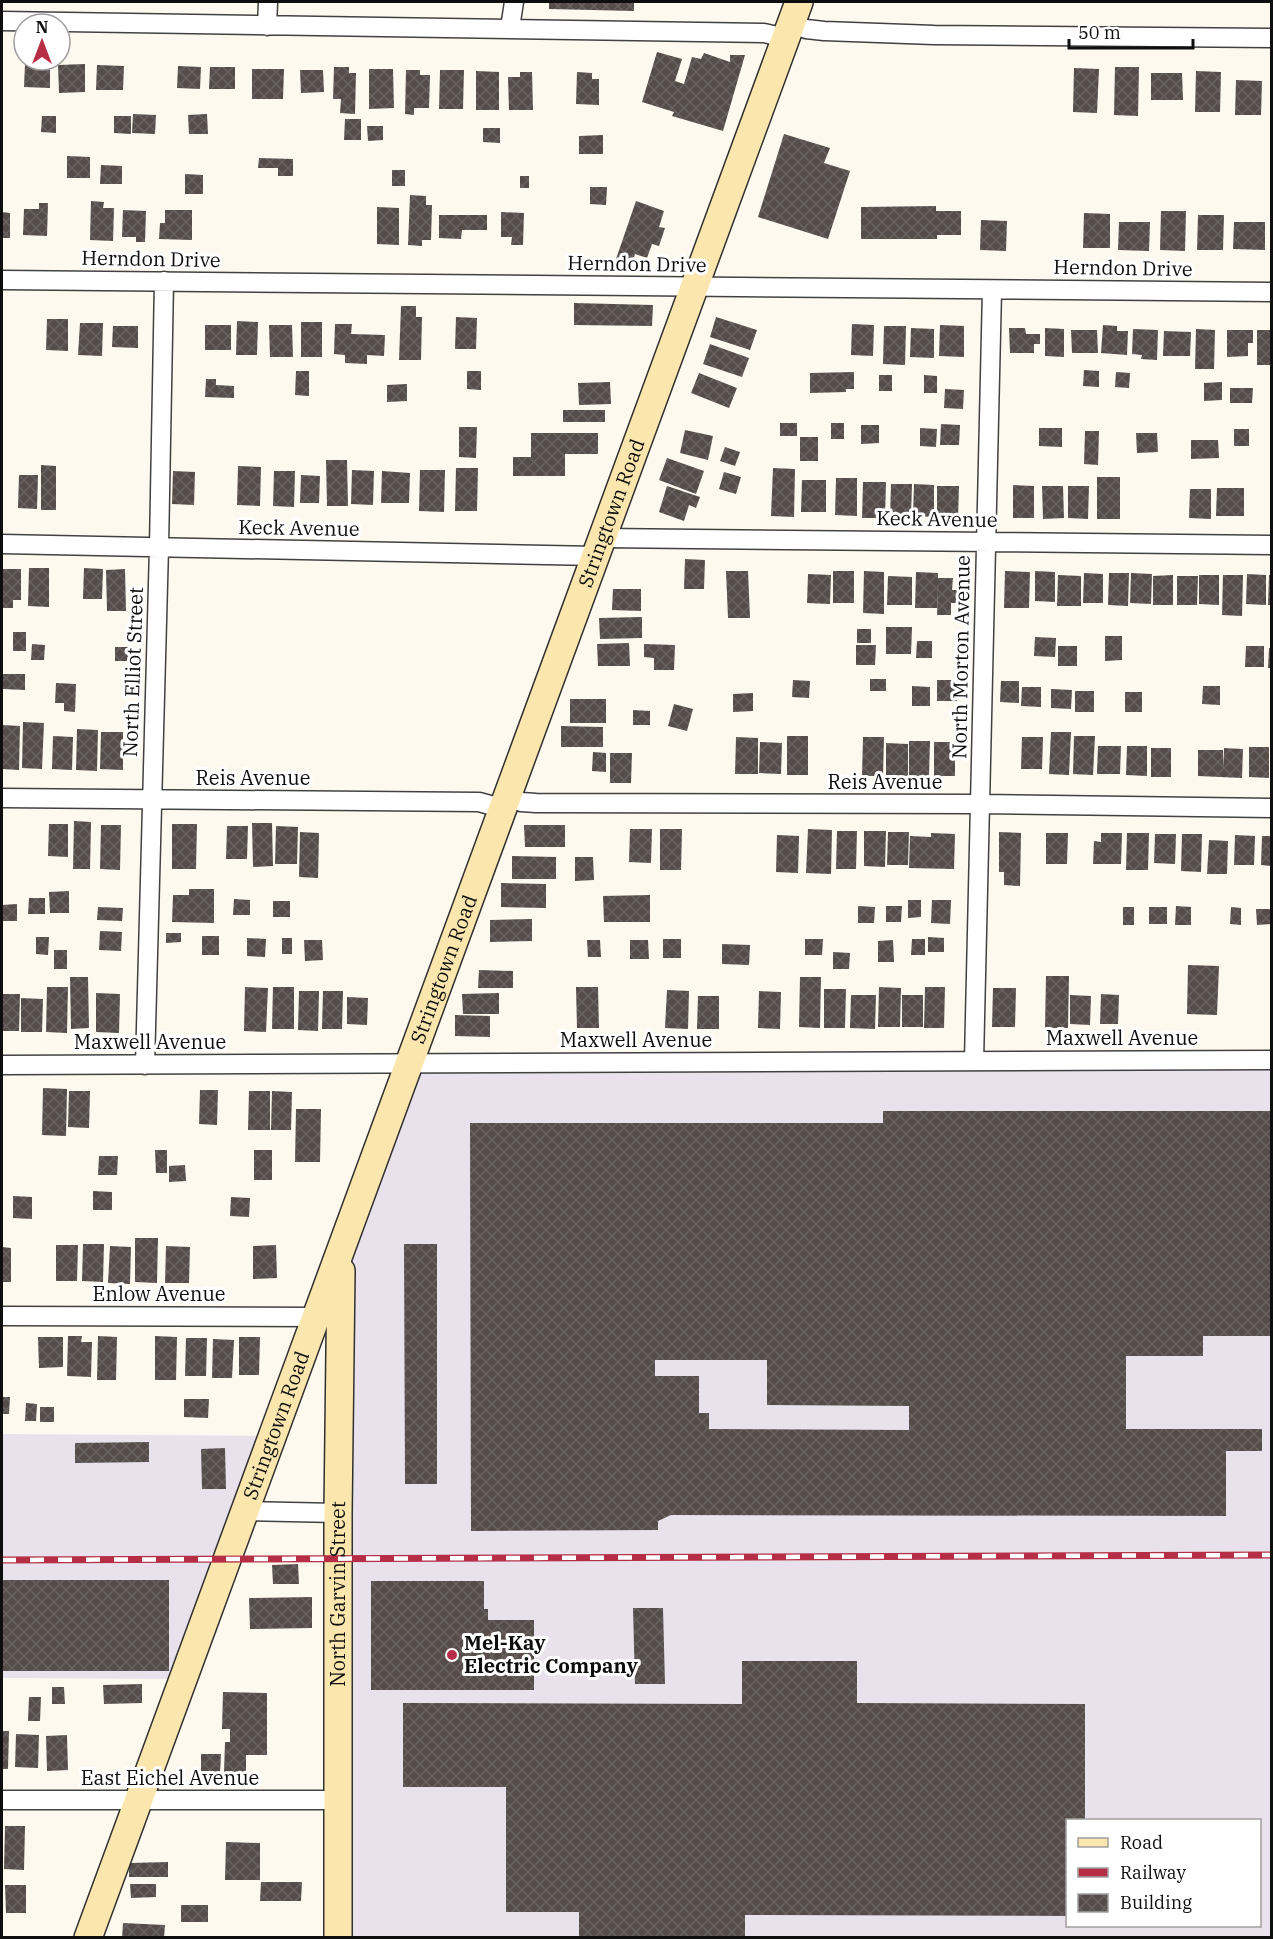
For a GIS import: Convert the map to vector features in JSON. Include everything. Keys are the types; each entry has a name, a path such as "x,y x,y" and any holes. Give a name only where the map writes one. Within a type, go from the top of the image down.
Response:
{"main road":[{"name":"Stringtown Road","path":"94,1929 137,1800 341,1252 792,21"},
{"name":"North Garvin Street","path":"338,1938 338,1512 341,1252"}],"street":[{"path":"267,26 268,2"},
{"path":"510,28 514,2"},
{"path":"2,21 765,33 792,21 806,29 824,31 934,35 1272,38"},
{"name":"Herndon Drive","path":"2,280 1272,292"},
{"name":"North Elliot Street","path":"145,1065 164,281"},
{"name":"North Morton Avenue","path":"974,1061 992,290"},
{"name":"Keck Avenue","path":"2,544 159,547 600,547 986,542 1272,545"},
{"name":"Reis Avenue","path":"512,785 512,797 521,802 530,803 980,804 1272,808"},
{"name":"Reis Avenue","path":"2,798 479,802 490,805 501,812"},
{"name":"Maxwell Avenue","path":"2,1065 1272,1060"},
{"name":"Enlow Avenue","path":"2,1316 316,1317"},
{"path":"245,1511 338,1512"},
{"name":"East Eichel Avenue","path":"2,1800 338,1800"}],"shaded area":[{"path":"1271,1061 1271,1937 334,1938 323,1559 341,1252 410,1064"},
{"path":"2,1434 273,1436 183,1679 2,1678"}],"building":[{"path":"549,2 634,2 634,11 549,9"},
{"path":"657,52 682,59 675,81 684,84 692,57 701,59 704,53 730,62 730,55 745,55 723,131 672,116 674,112 642,102"},
{"path":"72,64 85,64 85,92 59,93 58,72 72,72"},
{"path":"97,65 124,66 123,90 96,90"},
{"path":"178,66 201,67 200,89 177,88"},
{"path":"210,67 235,67 235,89 209,89"},
{"path":"334,67 349,67 349,73 356,73 355,114 340,113 341,99 333,99"},
{"path":"1115,67 1139,67 1138,116 1114,115"},
{"path":"1074,68 1099,69 1097,113 1073,112"},
{"path":"252,69 284,69 283,99 252,99"},
{"path":"369,69 393,69 394,108 369,109"},
{"path":"300,70 323,70 324,92 301,93"},
{"path":"406,70 420,70 420,75 430,75 429,108 414,108 414,115 405,114"},
{"path":"440,70 464,70 463,109 439,109"},
{"path":"476,71 499,72 499,110 476,110"},
{"path":"1196,71 1221,72 1220,112 1195,112"},
{"path":"25,72 50,72 50,88 24,87"},
{"path":"520,72 532,72 533,110 509,110 508,77 520,77"},
{"path":"577,72 592,73 592,79 599,79 599,105 576,104"},
{"path":"1151,73 1182,73 1183,100 1151,100"},
{"path":"1236,80 1262,81 1261,115 1235,115"},
{"path":"133,114 156,115 155,134 132,133"},
{"path":"207,114 208,134 189,134 188,115"},
{"path":"42,116 56,116 56,133 41,132"},
{"path":"114,116 131,116 131,134 114,133"},
{"path":"345,119 361,119 361,140 344,140"},
{"path":"367,126 383,126 383,140 368,141"},
{"path":"483,128 500,128 500,143 483,142"},
{"path":"784,134 830,148 824,163 850,171 828,239 758,217"},
{"path":"603,135 603,154 579,154 579,136"},
{"path":"67,156 90,157 90,178 67,178"},
{"path":"259,158 293,159 293,176 278,176 278,168 258,168"},
{"path":"101,165 122,166 122,184 100,184"},
{"path":"392,170 405,170 405,186 392,186"},
{"path":"185,174 203,175 203,194 185,194"},
{"path":"520,176 529,176 529,188 520,188"},
{"path":"590,187 607,187 606,205 590,204"},
{"path":"410,195 426,196 426,205 432,205 431,240 422,240 422,246 408,245"},
{"path":"91,201 104,202 103,208 114,208 113,241 90,240"},
{"path":"636,201 664,211 659,227 665,228 659,246 652,244 647,258 635,254 632,264 616,259"},
{"path":"39,203 48,203 47,236 23,235 24,209 39,209"},
{"path":"936,206 936,211 961,211 961,235 937,235 937,239 861,239 861,207"},
{"path":"377,207 399,208 399,245 377,244"},
{"path":"123,210 146,211 145,242 136,242 136,237 122,237"},
{"path":"165,210 192,210 192,240 159,239 160,223 165,223"},
{"path":"1161,211 1186,211 1185,251 1160,250"},
{"path":"2,212 10,213 10,238 2,238"},
{"path":"501,212 524,213 523,245 511,245 512,237 501,237"},
{"path":"1084,213 1110,214 1110,248 1083,248"},
{"path":"439,215 487,215 487,230 462,230 461,239 439,238"},
{"path":"1198,215 1224,215 1223,250 1197,250"},
{"path":"981,220 1007,221 1006,251 980,250"},
{"path":"1119,222 1150,222 1149,251 1118,250"},
{"path":"1234,222 1265,222 1265,250 1233,249"},
{"path":"574,303 653,305 652,326 574,325"},
{"path":"401,306 416,306 416,317 422,317 421,360 399,360"},
{"path":"456,317 477,318 476,349 455,349"},
{"path":"716,317 757,330 750,350 710,337"},
{"path":"47,319 68,319 68,351 46,350"},
{"path":"237,321 258,322 257,355 236,355"},
{"path":"301,322 322,322 322,357 301,357"},
{"path":"80,323 103,323 102,356 78,355"},
{"path":"335,324 352,324 351,334 385,335 384,356 367,355 367,364 345,363 345,355 334,354"},
{"path":"852,324 874,325 873,356 851,355"},
{"path":"205,325 231,325 231,350 205,350"},
{"path":"269,325 292,325 293,357 270,357"},
{"path":"940,325 964,326 964,357 939,356"},
{"path":"1103,325 1117,326 1117,331 1128,331 1127,355 1101,353"},
{"path":"113,326 138,326 138,348 112,347"},
{"path":"884,326 906,326 905,365 883,364"},
{"path":"911,328 934,329 934,358 910,357"},
{"path":"1009,328 1025,328 1026,334 1040,334 1040,344 1034,344 1034,353 1010,353"},
{"path":"1045,328 1064,329 1064,357 1045,356"},
{"path":"1133,329 1158,330 1157,360 1141,359 1142,355 1132,354"},
{"path":"1196,329 1215,330 1214,369 1195,369"},
{"path":"1071,330 1097,330 1098,353 1072,353"},
{"path":"1227,330 1253,330 1253,343 1248,343 1248,356 1227,357"},
{"path":"1257,330 1272,330 1272,365 1257,365"},
{"path":"1164,331 1191,332 1190,356 1163,356"},
{"path":"710,344 749,358 742,377 703,364"},
{"path":"1084,370 1099,371 1099,387 1083,386"},
{"path":"296,371 309,371 309,396 295,395"},
{"path":"467,371 481,371 481,390 467,389"},
{"path":"854,372 854,389 846,389 846,392 810,393 810,373"},
{"path":"1116,372 1130,373 1129,388 1115,387"},
{"path":"699,373 737,388 729,408 691,393"},
{"path":"879,375 892,375 892,391 879,391"},
{"path":"924,375 937,376 937,393 924,393"},
{"path":"206,379 216,379 216,385 234,386 234,398 205,397"},
{"path":"610,382 611,404 579,405 578,383"},
{"path":"1222,382 1222,400 1204,401 1204,383"},
{"path":"407,384 407,401 387,402 387,385"},
{"path":"1230,388 1253,388 1252,403 1230,403"},
{"path":"945,389 964,390 963,409 944,408"},
{"path":"563,410 605,410 605,422 563,422"},
{"path":"780,423 797,423 797,436 780,436"},
{"path":"831,423 844,423 844,439 831,439"},
{"path":"941,424 960,425 959,445 940,445"},
{"path":"861,425 879,425 879,443 861,444"},
{"path":"459,427 477,427 476,458 459,457"},
{"path":"920,428 937,429 936,447 920,446"},
{"path":"1039,428 1062,428 1062,447 1039,446"},
{"path":"1234,429 1249,429 1249,446 1234,446"},
{"path":"685,430 713,436 708,460 680,453"},
{"path":"1085,431 1099,431 1098,465 1084,464"},
{"path":"531,433 598,433 598,454 565,454 565,476 513,476 513,457 531,457"},
{"path":"1136,433 1157,433 1158,452 1137,453"},
{"path":"800,437 818,437 818,461 800,461"},
{"path":"1191,440 1218,440 1219,458 1191,459"},
{"path":"725,447 740,452 735,466 720,461"},
{"path":"667,458 704,471 696,494 659,480"},
{"path":"326,460 347,460 348,506 327,506"},
{"path":"41,465 56,466 56,510 41,510"},
{"path":"238,466 261,467 260,506 237,505"},
{"path":"456,468 478,468 477,511 455,511"},
{"path":"773,468 795,469 794,517 771,516"},
{"path":"352,470 374,471 373,505 351,504"},
{"path":"420,470 445,470 444,512 419,511"},
{"path":"173,471 195,472 194,505 172,504"},
{"path":"274,471 295,471 294,507 273,506"},
{"path":"382,471 410,473 409,503 381,503"},
{"path":"724,472 741,477 736,494 719,489"},
{"path":"19,475 38,475 37,509 18,508"},
{"path":"301,475 320,476 319,503 300,503"},
{"path":"1097,477 1120,477 1120,519 1097,519"},
{"path":"836,478 857,478 857,516 835,515"},
{"path":"802,480 826,480 826,512 801,512"},
{"path":"863,482 886,482 885,518 862,518"},
{"path":"891,484 912,484 911,516 890,516"},
{"path":"914,484 934,485 934,517 913,516"},
{"path":"1013,485 1034,486 1034,518 1013,518"},
{"path":"667,486 700,497 696,508 689,505 684,521 659,512"},
{"path":"937,486 959,486 958,519 937,518"},
{"path":"1042,486 1063,486 1064,518 1043,519"},
{"path":"1068,486 1089,486 1088,519 1068,518"},
{"path":"1217,488 1244,488 1244,516 1216,516"},
{"path":"1190,489 1211,489 1211,519 1189,518"},
{"path":"685,559 705,560 704,589 684,589"},
{"path":"29,568 49,568 49,607 28,606"},
{"path":"84,568 103,569 102,599 83,599"},
{"path":"2,569 21,569 21,600 13,600 13,608 2,608"},
{"path":"125,569 126,611 107,611 106,570"},
{"path":"726,571 748,571 750,618 728,618"},
{"path":"833,571 854,571 854,603 833,603"},
{"path":"864,571 884,572 884,614 863,613"},
{"path":"1005,571 1030,572 1029,608 1004,608"},
{"path":"1035,571 1055,572 1055,602 1035,601"},
{"path":"916,572 938,573 938,578 953,578 952,590 961,590 961,603 951,603 951,615 937,615 938,584 937,608 915,608"},
{"path":"1084,573 1103,574 1103,603 1083,603"},
{"path":"1109,573 1129,573 1128,606 1108,605"},
{"path":"1131,573 1152,574 1151,604 1130,603"},
{"path":"808,574 831,575 830,604 807,603"},
{"path":"1247,574 1266,575 1266,605 1246,604"},
{"path":"1058,575 1081,576 1081,606 1057,606"},
{"path":"1173,575 1173,605 1153,605 1153,576"},
{"path":"1199,575 1219,575 1219,605 1199,604"},
{"path":"1223,575 1243,575 1242,616 1222,615"},
{"path":"1269,575 1272,575 1272,605 1268,605"},
{"path":"888,576 912,577 912,605 887,605"},
{"path":"1177,576 1198,576 1197,605 1177,605"},
{"path":"613,589 641,589 641,611 612,610"},
{"path":"642,617 642,638 600,639 599,618"},
{"path":"886,627 912,627 911,654 886,654"},
{"path":"857,629 871,629 871,643 857,643"},
{"path":"13,632 26,632 26,651 13,651"},
{"path":"1105,636 1122,636 1122,660 1105,661"},
{"path":"1035,637 1056,638 1055,657 1034,656"},
{"path":"917,641 932,641 932,658 916,658"},
{"path":"629,643 630,666 598,666 597,644"},
{"path":"32,644 45,645 44,660 31,660"},
{"path":"644,644 675,645 674,670 654,670 654,658 644,657"},
{"path":"856,645 876,645 875,665 856,665"},
{"path":"1058,646 1077,646 1077,666 1058,666"},
{"path":"1246,646 1264,646 1264,667 1245,667"},
{"path":"115,647 133,647 133,661 115,661"},
{"path":"1269,648 1272,648 1272,668 1268,668"},
{"path":"3,674 25,674 25,690 3,689"},
{"path":"870,679 886,679 886,691 870,691"},
{"path":"793,680 810,681 809,698 792,697"},
{"path":"937,680 957,680 957,701 937,701"},
{"path":"1001,681 1019,681 1019,703 1000,702"},
{"path":"56,683 76,684 75,712 64,711 64,703 55,703"},
{"path":"912,686 930,687 930,706 912,706"},
{"path":"1203,686 1220,686 1220,705 1202,704"},
{"path":"1022,687 1041,687 1041,707 1021,706"},
{"path":"1051,689 1072,690 1071,709 1051,708"},
{"path":"1075,691 1094,691 1094,712 1075,712"},
{"path":"1125,692 1142,692 1142,712 1125,712"},
{"path":"753,693 753,711 733,712 733,694"},
{"path":"570,699 606,699 606,723 570,723"},
{"path":"674,704 693,709 687,731 668,726"},
{"path":"633,710 650,711 650,725 633,725"},
{"path":"23,722 44,723 42,769 22,768"},
{"path":"2,725 20,726 19,770 2,769"},
{"path":"561,726 603,727 603,747 561,747"},
{"path":"77,729 98,730 97,771 76,770"},
{"path":"101,732 123,732 123,770 100,769"},
{"path":"1051,732 1071,732 1069,775 1049,774"},
{"path":"53,736 73,737 72,770 52,769"},
{"path":"787,736 808,736 808,775 787,775"},
{"path":"1074,736 1095,736 1093,775 1073,774"},
{"path":"736,737 758,738 758,774 735,774"},
{"path":"863,737 884,737 883,776 862,776"},
{"path":"1022,737 1043,737 1042,769 1021,769"},
{"path":"909,741 930,741 929,776 909,776"},
{"path":"760,742 782,743 781,774 759,773"},
{"path":"934,742 955,742 955,776 934,776"},
{"path":"886,743 908,744 908,776 886,775"},
{"path":"1098,746 1121,746 1120,774 1097,774"},
{"path":"1127,746 1147,746 1147,776 1126,775"},
{"path":"1249,747 1269,747 1269,778 1249,777"},
{"path":"1151,748 1171,748 1171,777 1151,777"},
{"path":"1224,748 1243,749 1242,778 1198,776 1198,750 1223,750 1224,768"},
{"path":"593,752 606,753 606,772 592,771"},
{"path":"610,753 632,753 631,783 610,783"},
{"path":"74,821 91,822 90,869 73,869"},
{"path":"252,823 272,823 273,866 253,867"},
{"path":"49,824 68,824 68,857 48,856"},
{"path":"172,824 197,824 196,869 172,869"},
{"path":"101,825 121,825 120,870 100,869"},
{"path":"524,825 565,825 565,847 525,847"},
{"path":"227,826 248,826 247,859 226,859"},
{"path":"276,826 298,827 297,864 275,864"},
{"path":"630,829 652,829 651,863 629,862"},
{"path":"660,829 682,829 681,870 660,870"},
{"path":"808,829 832,830 831,874 806,873"},
{"path":"837,831 857,831 856,869 836,869"},
{"path":"864,831 886,831 885,867 864,866"},
{"path":"300,832 319,833 318,878 299,877"},
{"path":"888,832 909,832 908,865 887,865"},
{"path":"999,832 1021,833 1020,886 1004,885 1004,872 999,872"},
{"path":"931,833 955,834 954,869 909,868 910,836 931,837"},
{"path":"1046,833 1068,833 1067,864 1046,864"},
{"path":"1101,833 1122,833 1121,864 1093,864 1094,841 1101,842"},
{"path":"1127,833 1149,833 1148,870 1126,870"},
{"path":"1155,834 1176,834 1175,864 1154,863"},
{"path":"1182,834 1202,834 1201,872 1181,871"},
{"path":"777,835 799,836 798,873 776,872"},
{"path":"1235,835 1255,836 1254,865 1234,865"},
{"path":"1262,836 1272,836 1272,866 1261,865"},
{"path":"1209,840 1228,841 1227,874 1207,874"},
{"path":"512,856 556,857 556,879 512,879"},
{"path":"575,857 593,857 594,880 575,881"},
{"path":"501,883 546,884 546,908 501,907"},
{"path":"189,889 214,889 214,923 172,922 173,895 189,895"},
{"path":"69,891 69,913 50,913 49,892"},
{"path":"650,895 650,922 604,922 603,896"},
{"path":"29,898 45,898 45,914 28,914"},
{"path":"234,899 250,900 250,915 233,915"},
{"path":"908,900 921,900 921,917 908,918"},
{"path":"932,900 951,900 950,924 931,923"},
{"path":"273,901 290,901 290,917 273,917"},
{"path":"17,904 17,921 2,921 2,905"},
{"path":"858,906 875,907 874,923 858,923"},
{"path":"886,906 902,906 901,922 886,922"},
{"path":"1176,906 1191,907 1191,925 1175,925"},
{"path":"98,907 123,908 122,921 97,920"},
{"path":"1123,907 1134,907 1134,925 1123,925"},
{"path":"1149,907 1167,907 1167,924 1149,924"},
{"path":"1231,907 1241,908 1241,925 1230,924"},
{"path":"1256,909 1271,909 1271,924 1257,925"},
{"path":"532,919 532,941 490,942 490,920"},
{"path":"100,931 122,932 121,951 99,950"},
{"path":"166,933 181,933 181,942 166,943"},
{"path":"202,936 219,936 219,955 202,955"},
{"path":"36,937 49,937 48,955 36,954"},
{"path":"928,937 944,938 944,952 928,952"},
{"path":"247,938 266,939 265,957 247,956"},
{"path":"282,938 292,938 292,954 282,954"},
{"path":"663,939 681,939 681,958 663,958"},
{"path":"805,939 823,939 822,955 805,955"},
{"path":"912,939 925,939 925,955 911,955"},
{"path":"304,940 322,940 323,960 305,961"},
{"path":"587,940 600,940 601,957 588,957"},
{"path":"630,940 648,940 649,959 630,959"},
{"path":"893,940 894,962 878,962 878,941"},
{"path":"722,944 750,945 749,965 722,964"},
{"path":"54,950 67,950 67,969 54,969"},
{"path":"833,952 850,953 849,969 833,969"},
{"path":"1188,965 1219,966 1217,1015 1187,1014"},
{"path":"479,970 513,971 513,988 478,988"},
{"path":"1046,976 1069,976 1068,1028 1045,1028"},
{"path":"70,977 88,977 89,1028 71,1029"},
{"path":"800,977 821,977 820,1028 799,1027"},
{"path":"47,987 68,987 67,1033 46,1032"},
{"path":"245,987 268,988 266,1032 244,1031"},
{"path":"273,987 294,987 294,1029 272,1029"},
{"path":"576,987 598,987 599,1028 577,1028"},
{"path":"879,987 901,988 900,1027 878,1027"},
{"path":"925,987 945,987 944,1028 924,1028"},
{"path":"993,988 1016,988 1015,1027 992,1027"},
{"path":"824,989 846,989 845,1028 824,1028"},
{"path":"667,990 689,991 688,1029 665,1028"},
{"path":"299,991 319,991 318,1031 298,1030"},
{"path":"323,991 343,991 342,1029 322,1029"},
{"path":"759,991 781,992 780,1029 758,1028"},
{"path":"96,993 120,994 119,1033 96,1032"},
{"path":"499,993 499,1014 463,1014 462,994"},
{"path":"2,994 20,994 19,1031 2,1031"},
{"path":"1101,994 1119,995 1118,1024 1100,1024"},
{"path":"851,995 876,995 875,1029 850,1028"},
{"path":"902,995 923,995 923,1027 902,1027"},
{"path":"1070,995 1091,996 1090,1025 1070,1024"},
{"path":"698,996 719,996 719,1029 697,1029"},
{"path":"347,997 368,998 367,1025 347,1024"},
{"path":"21,998 43,999 42,1032 21,1032"},
{"path":"455,1015 490,1016 490,1037 455,1036"},
{"path":"43,1088 67,1089 66,1136 42,1135"},
{"path":"200,1090 218,1090 217,1125 199,1124"},
{"path":"69,1091 90,1091 89,1128 68,1127"},
{"path":"249,1091 270,1091 270,1130 248,1130"},
{"path":"272,1091 292,1092 291,1130 271,1130"},
{"path":"296,1109 321,1109 320,1162 295,1162"},
{"path":"883,1111 1272,1111 1272,1336 1203,1336 1203,1356 1126,1356 1126,1429 1262,1429 1262,1451 1226,1451 1226,1516 671,1515 658,1521 658,1530 471,1531 470,1123 883,1123","holes":["655,1360 767,1360 767,1405 909,1406 909,1430 709,1429 709,1413 699,1413 699,1376 655,1376"]},
{"path":"155,1150 167,1150 167,1173 156,1173"},
{"path":"254,1150 272,1150 272,1180 254,1180"},
{"path":"99,1156 118,1156 117,1175 98,1175"},
{"path":"185,1165 186,1181 169,1182 169,1166"},
{"path":"93,1191 112,1192 112,1210 93,1210"},
{"path":"13,1196 32,1197 32,1219 13,1218"},
{"path":"231,1197 250,1198 249,1217 230,1216"},
{"path":"135,1238 158,1238 157,1283 135,1282"},
{"path":"83,1244 104,1244 103,1282 82,1281"},
{"path":"404,1244 437,1244 437,1484 405,1484"},
{"path":"56,1245 78,1245 77,1281 56,1281"},
{"path":"276,1245 277,1278 253,1279 253,1246"},
{"path":"110,1246 131,1247 130,1284 108,1283"},
{"path":"166,1246 190,1247 189,1283 165,1283"},
{"path":"2,1247 11,1248 11,1282 2,1282"},
{"path":"68,1336 82,1336 81,1342 92,1342 91,1377 67,1376"},
{"path":"98,1336 117,1337 116,1380 97,1380"},
{"path":"155,1336 177,1337 176,1380 155,1380"},
{"path":"38,1337 63,1337 63,1367 39,1368"},
{"path":"239,1337 260,1337 259,1375 239,1375"},
{"path":"186,1338 207,1338 206,1376 185,1376"},
{"path":"213,1339 234,1340 232,1378 212,1378"},
{"path":"2,1397 10,1397 9,1414 2,1414"},
{"path":"184,1399 209,1399 208,1418 184,1417"},
{"path":"26,1403 37,1404 36,1421 25,1421"},
{"path":"40,1407 54,1407 54,1422 40,1422"},
{"path":"149,1442 149,1462 75,1463 75,1443"},
{"path":"225,1448 226,1489 202,1489 201,1449"},
{"path":"298,1564 299,1584 273,1584 272,1565"},
{"path":"2,1580 169,1580 169,1671 2,1671"},
{"name":"Mel-Kay Electric Company","path":"371,1581 484,1581 484,1609 488,1609 488,1620 534,1620 534,1690 371,1690"},
{"path":"312,1597 312,1628 250,1629 249,1598"},
{"path":"633,1608 663,1608 665,1684 635,1684"},
{"path":"742,1661 857,1661 857,1703 1085,1704 1085,1819 1066,1819 1066,1916 745,1915 745,1938 579,1938 579,1912 506,1912 506,1787 403,1787 403,1703 742,1704"},
{"path":"142,1684 142,1703 104,1704 103,1685"},
{"path":"52,1687 64,1687 65,1704 52,1704"},
{"path":"223,1692 267,1693 267,1755 246,1755 246,1772 224,1772 225,1742 230,1742 230,1729 222,1729"},
{"path":"29,1697 41,1697 40,1721 28,1721"},
{"path":"2,1731 9,1731 8,1769 2,1769"},
{"path":"16,1734 39,1735 38,1768 15,1767"},
{"path":"67,1735 68,1770 47,1771 46,1736"},
{"path":"201,1754 221,1754 220,1774 201,1773"},
{"path":"5,1826 25,1826 24,1870 4,1869"},
{"path":"226,1842 260,1843 260,1880 225,1880"},
{"path":"168,1862 168,1877 129,1877 129,1863"},
{"path":"261,1882 302,1882 301,1901 260,1901"},
{"path":"130,1884 156,1884 156,1897 131,1898"},
{"path":"5,1885 26,1885 26,1913 6,1913"},
{"path":"181,1905 208,1905 208,1922 181,1922"},
{"path":"123,1923 165,1925 164,1938 122,1938"}],"railway":[{"path":"2,1560 1272,1555"}],"place":[{"name":"Mel-Kay Electric Company","path":"452,1655"}]}
